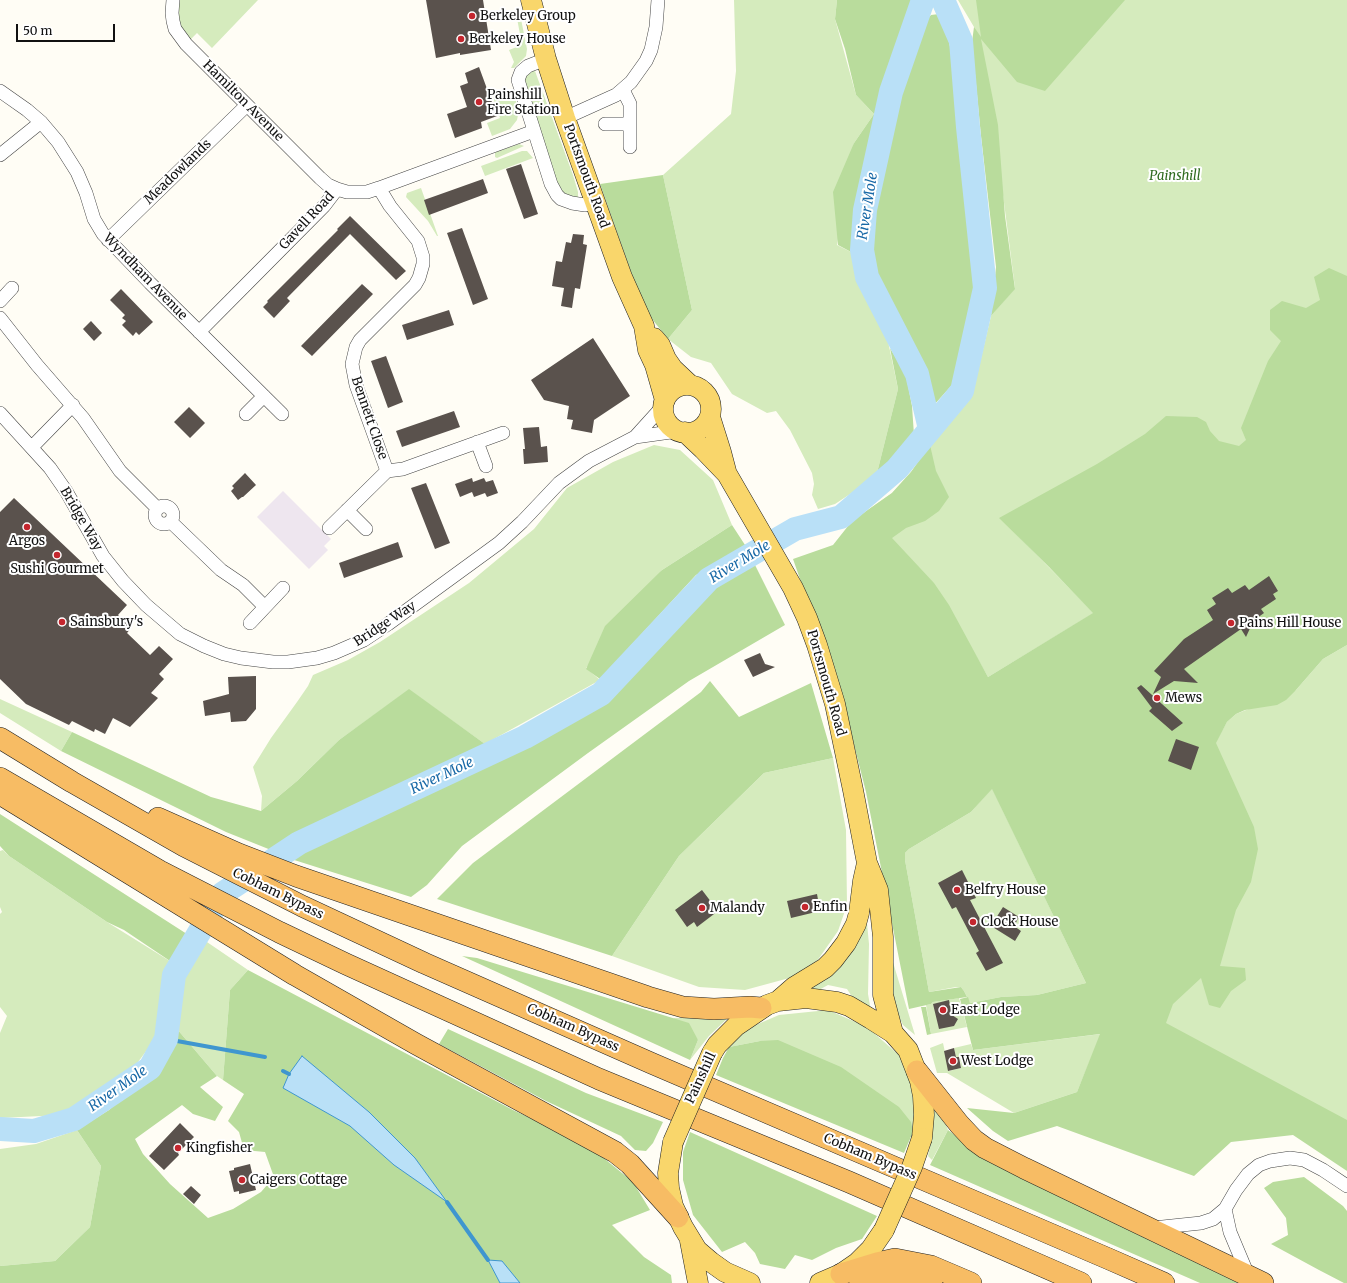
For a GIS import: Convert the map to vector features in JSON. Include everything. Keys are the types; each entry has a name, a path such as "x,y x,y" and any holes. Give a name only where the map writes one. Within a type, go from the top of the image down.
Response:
{"highway":[{"name":"Cobham Bypass","path":"0,738 72,782 187,839 302,906 424,963 644,1060 1164,1283"},
{"path":"0,778 155,879 257,952 416,1044 615,1152 630,1164 678,1217"},
{"path":"0,794 58,831 155,879 279,932 422,1000 599,1079 849,1182 1081,1283"},
{"path":"187,839 246,857 340,891 663,1002 683,1007 714,1009 750,1007 770,1004"},
{"path":"917,1071 959,1124 974,1140 985,1148 1147,1228 1255,1279"},
{"path":"841,1274 895,1259 931,1266 971,1283"},
{"path":"860,1283 878,1277 906,1275 927,1278 938,1283"}],"main road":[{"name":"Portsmouth Road","path":"531,0 546,59 565,118 622,277 644,326 648,350 655,365 664,403"},
{"name":"Portsmouth Road","path":"644,326 660,344 666,359 673,368 690,385"},
{"path":"690,385 701,389 709,399 711,411 710,417 702,427 691,432 682,432 668,424 663,412 664,403 672,390 678,386 690,385"},
{"name":"Portsmouth Road","path":"710,417 727,474"},
{"name":"Portsmouth Road","path":"682,432 703,449 727,474 793,588 810,625 830,684 854,790 867,863 878,890 883,937 883,995 893,1033"},
{"name":"Portsmouth Road","path":"770,1004 825,968 846,943 856,924 859,913 867,863"},
{"name":"Painshill","path":"750,1283 725,1272 697,1250 690,1241 678,1217 669,1188 668,1173 673,1142 712,1053 717,1045 736,1026 770,1004 806,998 837,1002 859,1011 893,1033 908,1050 917,1071 924,1108 922,1138 912,1167 884,1230 864,1257 841,1274 820,1283"},
{"path":"690,1241 698,1283"}],"street":[{"name":"Hamilton Avenue","path":"173,0 173,21 180,36 320,178 328,185 337,189"},
{"path":"565,118 608,99 623,90 639,72 650,50 656,27 658,0"},
{"path":"546,59 528,66 522,72 518,80 551,184 561,199 579,205 596,202"},
{"path":"623,90 630,104 630,147"},
{"name":"Wyndham Avenue","path":"0,91 28,110 41,122 58,142 73,165 82,184 94,219 108,240 282,414"},
{"name":"Meadowlands","path":"108,240 247,105"},
{"path":"0,155 41,122"},
{"path":"605,124 630,124"},
{"name":"Gavell Road","path":"200,332 324,206 337,189 347,192 367,192 534,131"},
{"name":"Bennett Close","path":"379,188 390,206 418,241 423,257 422,272 415,285 360,340 356,347 353,359 356,385 387,472"},
{"path":"0,301 12,288"},
{"path":"0,318 37,365 73,405 120,471 157,508 154,514 159,523 165,524 171,522 221,570 243,585 265,607"},
{"path":"246,414 264,396"},
{"name":"Bridge Way","path":"635,437 664,403"},
{"path":"32,447 73,405"},
{"name":"Bridge Way","path":"0,413 32,447 58,480 92,539 107,561 134,594 158,616 180,634 224,654 257,661 288,662 317,658 364,640 380,630 499,543 522,522 549,493 572,473 600,454 635,437 682,432"},
{"name":"Bennett Close","path":"329,528 387,472 403,469 503,433"},
{"path":"478,442 486,466"},
{"path":"347,510 366,529"},
{"path":"250,623 282,588"},
{"path":"1147,1228 1201,1223 1213,1219 1225,1209 1243,1181 1253,1169 1259,1165 1282,1158 1304,1160 1323,1170 1347,1186"},
{"path":"1225,1209 1230,1232 1255,1279"}],"shaded area":[{"path":"283,491 331,539 324,546 328,550 309,569 257,517"}],"green space":[{"path":"180,0 258,0 212,48 197,33 190,40 180,27 178,20 178,7"},
{"path":"734,0 837,0 835,19 856,95 874,114 854,143 837,245 853,253 854,268 885,327 898,389 876,477 835,504 818,509 812,495 814,484 812,473 790,430 776,411 767,413 732,394 711,363 691,357 668,339 692,310 663,175 731,114 736,71"},
{"path":"837,0 913,0 864,169 853,253 838,245 833,192 854,143 874,114 856,95 845,49 835,19"},
{"name":"Painshill","path":"958,0 1347,0 1347,413 1300,427 1014,532 1094,613 988,677 968,642 865,512 892,493 911,472 938,434 972,396 991,316 1015,288 1002,187 974,27"},
{"path":"976,0 1125,0 1045,91 1017,82 981,39 998,125 1005,216 1015,289 991,316 996,267 972,42 974,27 981,37"},
{"path":"516,13 521,19 527,49 526,56 514,68 511,68 514,62 509,50 522,45"},
{"path":"939,14 949,42 959,90 974,297 952,385 934,405 917,350 892,313 874,275 869,244 887,131 905,72 925,22 931,15"},
{"path":"535,71 573,175 578,192 578,197 576,199 573,199 558,191 524,82 525,75"},
{"path":"512,90 519,110 517,120 510,129 492,136 487,123 500,118 493,97"},
{"path":"519,144 524,146 497,158 495,157 496,152"},
{"path":"522,151 527,151 533,158 485,176 481,166"},
{"path":"663,175 692,310 668,339 644,309 600,184"},
{"path":"421,188 438,236 428,221 406,197 407,193"},
{"path":"1329,268 1347,276 1347,645 1323,659 1286,700 1277,705 1245,710 1236,714 1227,722 1216,743 1254,827 1258,849 1251,882 1236,910 1220,966 1245,968 1246,980 1231,991 1220,1008 1209,1005 1201,978 1173,1004 1166,1023 1347,1120 1347,1171 1293,1135 1231,1142 1194,1176 1057,1126 1008,1141 993,1131 967,1108 1014,1113 1077,1092 1100,1034 973,1050 960,999 968,997 970,1003 1001,997 1037,995 1086,983 992,789 971,812 909,849 905,853 929,992 961,987 967,997 933,1002 931,1004 909,1009 866,792 838,680 816,616 793,559 833,545 852,521 892,493 911,472 930,445 936,471 949,497 939,511 925,521 906,528 892,538 934,583 949,605 988,677 1093,613 999,518 1097,464 1145,434 1166,416 1197,417 1206,422 1210,431 1219,441 1239,446 1246,440 1241,428 1268,361 1281,341 1270,330 1270,310 1282,301 1306,308 1320,300 1314,277"},
{"path":"890,348 906,375 912,406 914,435 912,441 876,477 898,389"},
{"path":"654,445 680,450 713,480 732,525 662,570 586,668 600,680 485,744 409,690 339,740 297,781 261,811 262,796 253,767 271,738 308,686 313,675 348,660 380,642 469,583 534,529 567,488 613,462"},
{"path":"732,525 747,548 696,575 600,679 586,669 605,626 662,570"},
{"path":"755,565 785,625 689,681 588,753 462,846 427,885 411,897 291,859 305,849 555,732 612,696 714,587"},
{"path":"1347,645 1347,1141 1141,1022 1215,743 1227,722 1236,714 1296,690 1323,659"},
{"path":"710,681 739,717 811,683 833,758 764,773 679,856 612,956 437,899 473,863 701,692"},
{"path":"409,689 485,744 307,829 271,850 226,832 61,751 72,732 211,797 261,811 297,781 339,740"},
{"path":"0,699 72,732 61,751 0,713"},
{"path":"833,758 846,830 847,905 838,931 817,961 793,977 745,990 699,987 612,956 679,856 764,773"},
{"path":"992,788 1086,983 1037,995 1001,997 970,1003 961,987 929,992 905,853 909,849 971,812"},
{"path":"0,814 190,936 173,963 124,930 107,922 9,856 0,846"},
{"path":"3,850 9,856 107,922 173,963 164,991 156,1038 132,1070 62,1115 0,1118 0,1033 7,1016 0,1007 0,914 2,912 0,907 0,851"},
{"path":"866,913 869,944 868,994 871,1011 856,1003 847,989 828,985 817,991 802,987"},
{"path":"204,940 248,970 230,990 223,1080 217,1076 177,1029 180,978"},
{"path":"462,956 477,958 689,1023 698,1040 690,1060"},
{"path":"892,959 915,1035 903,1025 896,1011 891,992"},
{"path":"248,970 513,1110 589,1146 633,1182 650,1210 612,1225 644,1257 671,1275 672,1283 0,1283 0,1266 55,1261 90,1227 101,1166 77,1130 109,1110 147,1076 172,1043 177,1029 217,1076 200,1087 223,1107 215,1121 193,1114 182,1105 135,1139 143,1154 170,1184 208,1218 233,1209 261,1192 274,1177 265,1152 244,1150 239,1132 228,1121 244,1094 223,1080 230,990"},
{"path":"959,998 967,1027 931,1034 926,1005 933,1002"},
{"path":"921,1007 926,1007 931,1034 927,1035"},
{"path":"828,1010 867,1027 899,1055 913,1086 919,1116 913,1132 760,1041 729,1047 744,1030 779,1015"},
{"path":"731,1015 709,1036 690,1060 698,1040 673,1018 704,1018"},
{"path":"448,1029 586,1093 663,1122 653,1143 646,1151 635,1150 621,1136 546,1101 439,1044"},
{"path":"1101,1034 1077,1092 1014,1113 947,1073 937,1073 930,1048 943,1043 949,1071 961,1068 960,1057 956,1057 954,1048 971,1044 973,1050"},
{"path":"778,1040 841,1067 899,1107 911,1122 913,1132 904,1153 716,1075 729,1047 760,1041"},
{"path":"933,1103 943,1117 948,1130 932,1160 928,1156 933,1132"},
{"path":"77,1130 101,1166 90,1227 55,1261 0,1266 0,1149 36,1144"},
{"path":"948,1130 983,1157 1240,1283 1200,1283 930,1165"},
{"path":"690,1132 877,1216 862,1239 836,1248 812,1260 795,1255 785,1269 760,1264 755,1253 745,1242 722,1252 693,1215 683,1180 683,1152"},
{"path":"1304,1177 1343,1206 1347,1211 1347,1283 1344,1283 1271,1244 1288,1235 1286,1218 1264,1188 1273,1182"}],"water":[{"path":"302,1056 369,1112 415,1158 447,1202 394,1165 350,1126 283,1088 289,1074"},
{"path":"488,1260 502,1261 520,1283 500,1283"}],"building":[{"name":"Berkeley House","path":"426,0 483,0 491,50 460,55 460,53 436,58"},
{"name":"Painshill Fire Station","path":"479,67 497,116 481,122 482,128 455,138 447,114 467,107 460,86 468,83 465,73"},
{"path":"521,164 538,214 524,219 506,169"},
{"path":"483,179 488,193 429,215 424,200"},
{"path":"350,216 406,271 396,280 350,234 287,298 290,301 274,318 263,307 268,302 267,301"},
{"path":"462,228 488,299 473,305 447,233"},
{"path":"573,234 584,235 583,244 587,245 580,289 575,288 572,308 561,306 564,288 552,286 556,261 562,262 566,242 571,243"},
{"path":"362,284 373,294 312,356 301,346"},
{"path":"121,289 153,322 139,335 136,332 133,336 122,325 126,321 122,318 125,315 110,300"},
{"path":"449,310 454,325 407,340 402,325"},
{"path":"91,321 102,333 94,341 83,329"},
{"path":"593,338 630,396 594,420 592,433 571,429 573,420 567,419 569,406 544,400 531,380"},
{"path":"386,356 403,402 388,408 371,361"},
{"path":"189,407 205,423 190,438 174,422"},
{"path":"454,411 460,427 402,447 396,431"},
{"path":"539,427 541,447 547,446 548,462 524,464 523,449 525,449 523,428"},
{"path":"245,473 256,485 238,500 231,491 234,488 232,486"},
{"path":"472,478 473,482 484,478 486,482 493,480 498,493 487,497 485,493 474,497 472,492 460,497 455,484"},
{"path":"426,483 450,543 435,549 411,488"},
{"name":"Sainsbury's","path":"14,498 127,605 118,615 131,628 127,633 150,655 159,646 173,659 159,674 164,679 151,693 158,698 130,727 113,718 105,734 95,729 94,732 72,721 69,725 26,704 0,679 0,512"},
{"path":"398,542 403,557 344,578 339,563"},
{"name":"Pains Hill House","path":"1269,576 1278,591 1273,594 1276,599 1261,609 1264,613 1253,621 1246,637 1241,629 1184,669 1198,683 1174,681 1153,694 1161,677 1154,671 1184,639 1213,620 1207,610 1216,604 1212,598 1228,588 1232,593 1245,585 1249,590"},
{"path":"760,653 765,664 775,667 753,677 744,660"},
{"path":"256,676 256,709 246,721 231,722 230,712 205,716 203,701 229,694 228,677"},
{"path":"1141,685 1183,723 1172,731 1149,711 1152,708 1137,688"},
{"path":"1176,739 1199,747 1191,770 1168,761"},
{"path":"962,870 976,898 970,900 1003,963 986,971 976,953 979,951 956,907 952,909 938,883"},
{"name":"Malandy","path":"702,890 718,911 697,927 694,922 687,927 675,910"},
{"name":"Enfin","path":"817,894 820,911 791,918 787,901"},
{"path":"1003,907 1019,917 1014,926 1021,931 1015,941 991,926"},
{"name":"East Lodge","path":"949,1000 952,1015 958,1019 954,1026 939,1029 933,1004"},
{"name":"West Lodge","path":"954,1048 956,1057 959,1057 961,1068 948,1071 944,1051"},
{"name":"Kingfisher","path":"180,1123 194,1137 164,1170 149,1156"},
{"name":"Caigers Cottage","path":"250,1164 256,1190 239,1194 239,1191 234,1192 229,1171 234,1170 234,1168"},
{"path":"191,1186 201,1195 194,1204 183,1194"}],"waterway":[{"name":"River Mole","path":"923,0 891,92 865,210 862,250 867,277 917,374 930,429"},
{"name":"River Mole","path":"0,1129 34,1131 74,1119 150,1068 166,1039 174,975 222,894 299,843 525,737 601,694 709,579 795,529 841,517 897,469 962,391 985,288 968,127 961,41 943,0"},
{"path":"166,1039 265,1057"},
{"path":"283,1071 289,1074"},
{"path":"447,1202 488,1260"}],"place":[{"name":"Berkeley Group","path":"472,16"},
{"name":"Berkeley House","path":"461,39"},
{"name":"Painshill Fire Station","path":"479,102"},
{"name":"Argos","path":"27,527"},
{"name":"Sushi Gourmet","path":"57,555"},
{"name":"Sainsbury's","path":"62,622"},
{"name":"Pains Hill House","path":"1231,623"},
{"name":"Mews","path":"1157,698"},
{"name":"Belfry House","path":"957,890"},
{"name":"Enfin","path":"805,907"},
{"name":"Malandy","path":"702,908"},
{"name":"Clock House","path":"973,922"},
{"name":"East Lodge","path":"943,1010"},
{"name":"West Lodge","path":"953,1061"},
{"name":"Kingfisher","path":"178,1148"},
{"name":"Caigers Cottage","path":"242,1180"}]}
